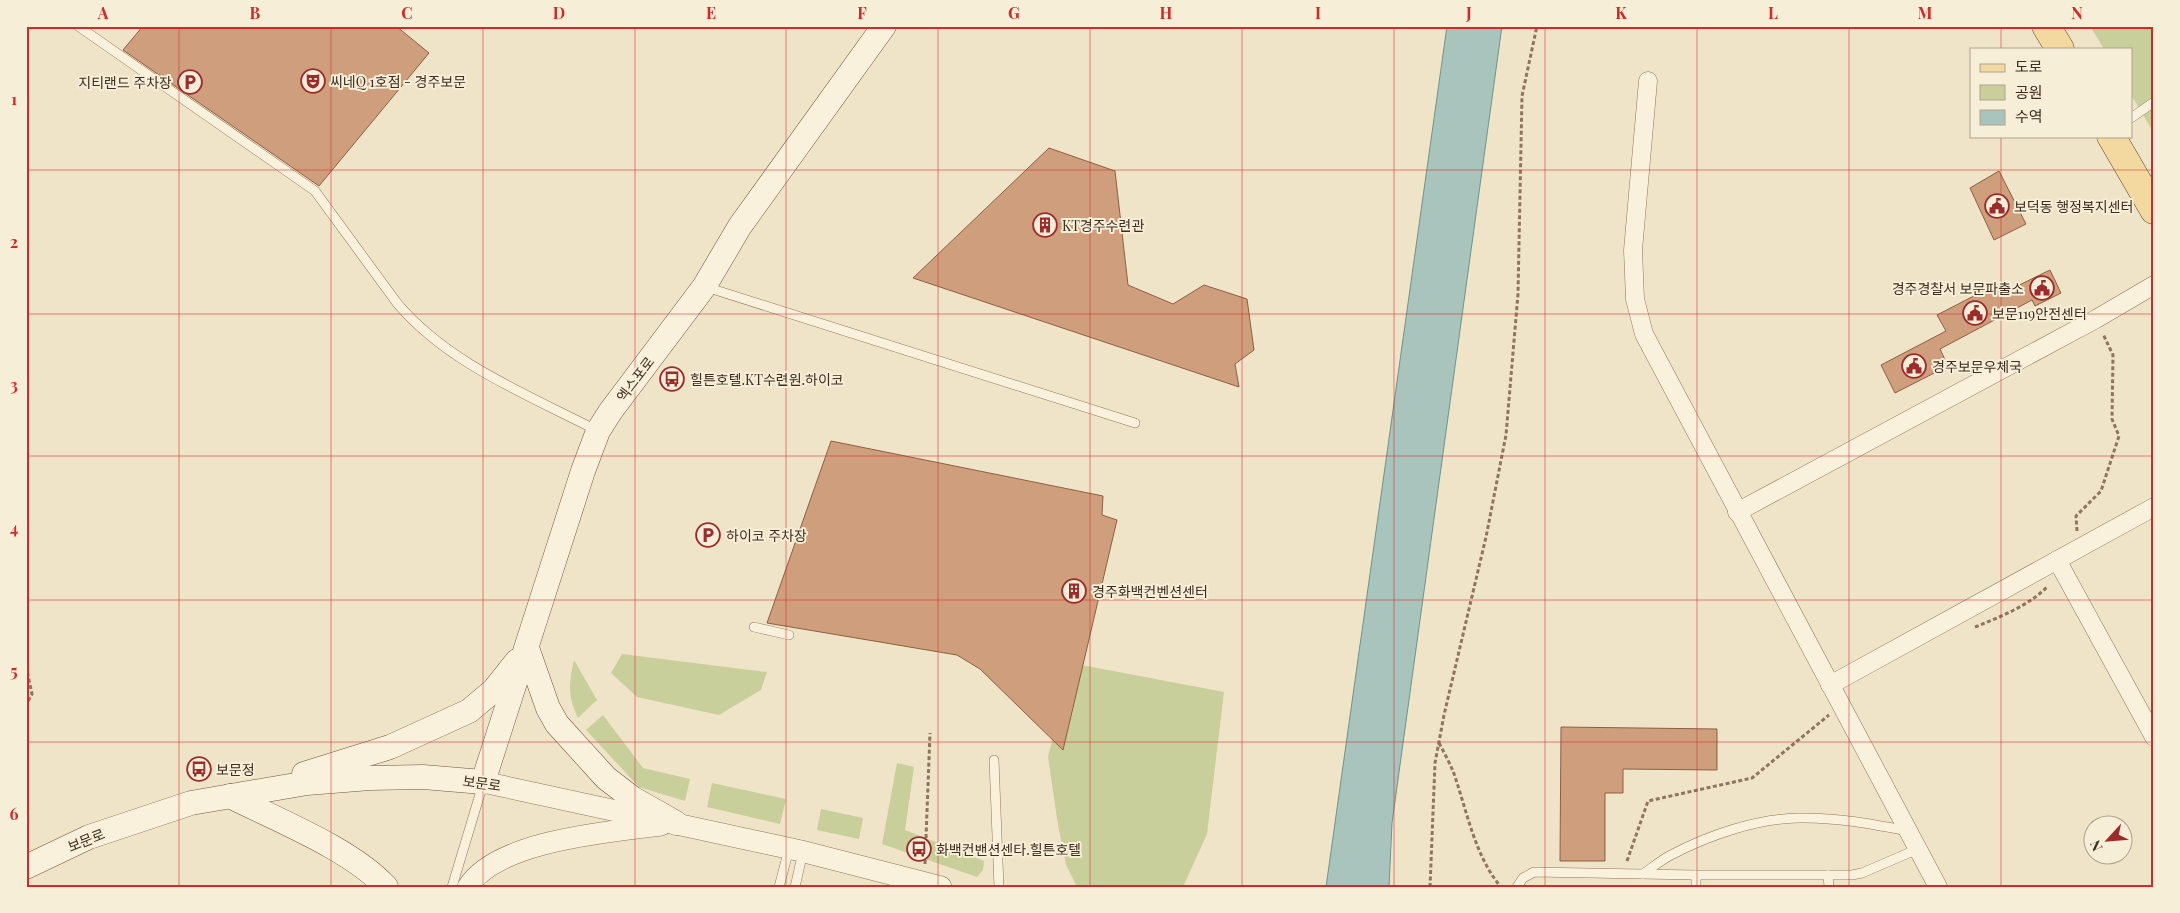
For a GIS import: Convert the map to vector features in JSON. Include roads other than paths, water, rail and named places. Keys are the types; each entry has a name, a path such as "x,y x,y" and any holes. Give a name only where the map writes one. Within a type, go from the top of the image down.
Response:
{"main road":[{"name":"엑스포로","path":"483,782 583,471 598,431 704,286 740,226 884,26"},
{"path":"2046,26 2059,48"},
{"path":"2112,138 2154,210"},
{"path":"230,796 390,747 443,724 469,711 494,690 527,648"},
{"path":"527,648 548,708 557,724 606,778 632,798 676,823"},
{"name":"보문로","path":"26,867 89,837 191,803 307,783 370,778 423,777 483,782"},
{"path":"230,796 329,845 363,866 386,887"}],"street":[{"path":"1648,81 1633,250 1635,299 1644,334 1938,887"},
{"path":"1738,512 2096,319 2154,285"},
{"path":"1830,685 2154,507"},
{"path":"2057,560 2154,737"},
{"name":"보문로","path":"483,782 796,850 919,884"},
{"path":"468,887 478,876 494,864 520,851 543,844 676,823"}],"lane":[{"path":"78,26 315,191 397,303 410,319 432,338 462,360 598,431"},
{"path":"2132,117 2154,102"},
{"path":"704,286 1135,423"},
{"path":"754,627 788,635"},
{"path":"994,760 999,887"},
{"path":"452,887 483,782"},
{"path":"1643,874 1670,856 1703,840 1755,824 1797,818 1820,819 1850,821 1908,831"},
{"path":"1517,887 1523,878 1534,872 1696,875 1862,874 1918,848"},
{"path":"779,887 796,850"},
{"path":"795,887 796,850"},
{"path":"1696,875 1696,887"},
{"path":"1828,875 1829,887"}],"water":[{"path":"1447,26 1502,26 1392,823 1389,887 1326,887"}],"place":[{"name":"씨네Q 1호점 - 경주보문","path":"313,81"},
{"name":"지티랜드 주차장","path":"190,82"},
{"name":"보덕동 행정복지센터","path":"1997,206"},
{"name":"KT경주수련관","path":"1045,225"},
{"name":"경주경찰서 보문파출소","path":"2042,288"},
{"name":"보문119안전센터","path":"1975,313"},
{"name":"경주보문우체국","path":"1914,366"},
{"name":"힐튼호텔.KT수련원.하이코","path":"672,379"},
{"name":"하이코 주차장","path":"708,535"},
{"name":"경주화백컨벤션센터","path":"1074,591"},
{"name":"보문정","path":"199,769"},
{"name":"화백컨밴션센타.힐튼호텔","path":"919,849"}]}
